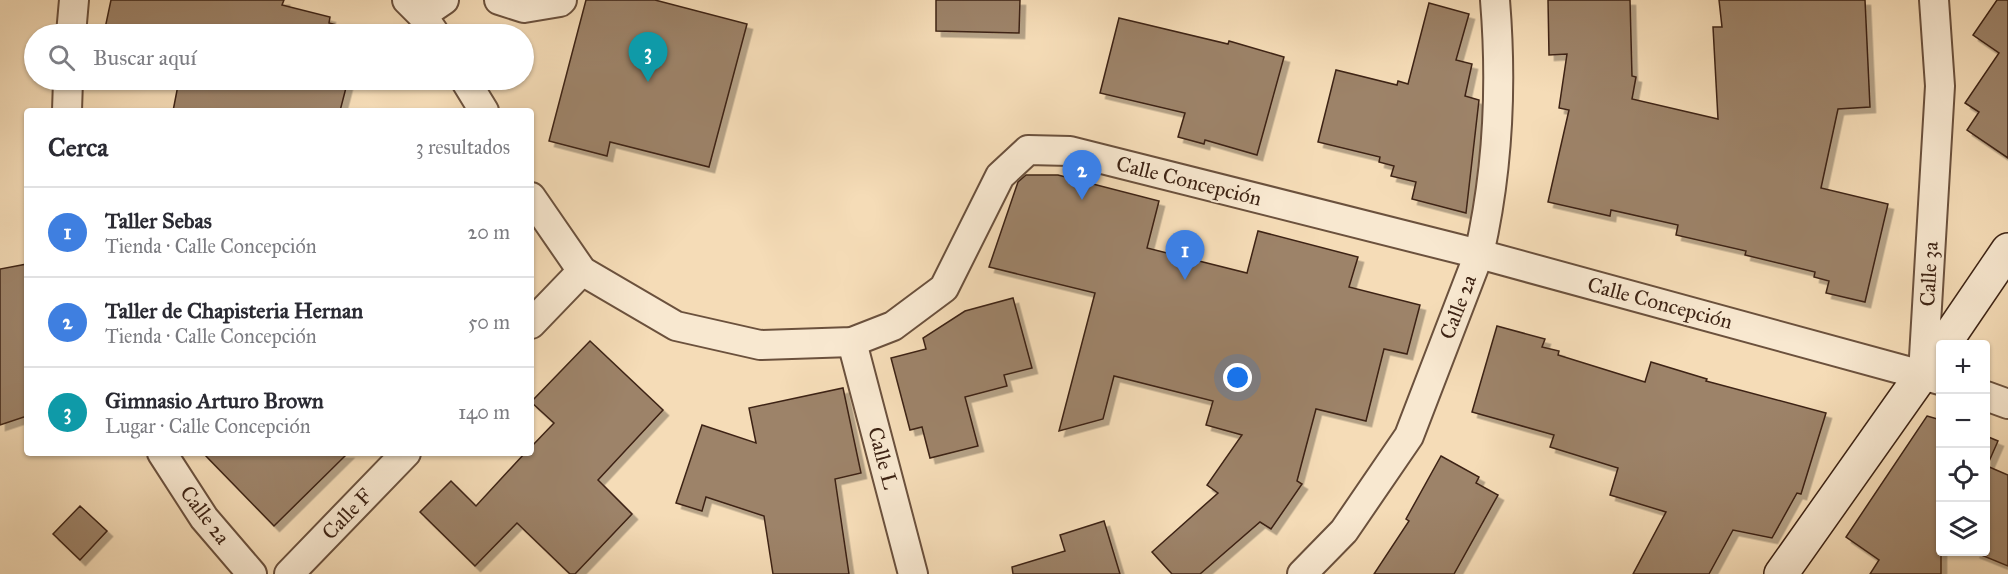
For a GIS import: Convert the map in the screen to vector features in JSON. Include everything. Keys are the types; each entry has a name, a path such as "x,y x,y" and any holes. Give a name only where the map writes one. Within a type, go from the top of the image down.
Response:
{"street":[{"path":"72,24 74,0"},
{"path":"499,0 524,8 562,0"},
{"name":"Calle 2a","path":"1302,574 1344,531 1409,435 1479,254 1486,223 1498,127 1496,0"},
{"name":"Calle 3a","path":"1934,0 1940,86 1935,368"},
{"path":"67,108 68,90"},
{"path":"471,90 482,108"},
{"name":"Calle Concepción","path":"534,201 582,271 676,326 760,345 852,342 893,326 944,288 1000,176 1028,150 1070,151 1935,368"},
{"path":"1947,340 2008,250"},
{"path":"534,321 582,271"},
{"name":"Calle L","path":"852,342 913,574"},
{"path":"1781,574 1935,368"},
{"path":"1990,397 2008,404"},
{"name":"Calle 2a","path":"164,456 204,518 252,574"},
{"name":"Calle F","path":"289,574 403,456"}],"building":[{"path":"111,0 284,0 282,5 330,17 329,23 333,24 106,24"},
{"path":"586,0 655,0 747,24 709,167 610,142 607,156 549,141"},
{"path":"936,0 1020,0 1019,33 936,31"},
{"path":"1548,0 1630,0 1632,76 1636,77 1632,99 1718,119 1713,27 1722,27 1719,0 1865,0 1870,107 1838,109 1821,188 1888,204 1865,302 1826,293 1829,281 1814,277 1815,272 1745,255 1746,251 1676,235 1678,225 1611,210 1610,216 1548,202 1569,110 1559,108 1567,54 1549,55"},
{"path":"1997,0 2008,0 2008,158 1967,130 1979,112 1965,103 1999,53 1973,35"},
{"path":"1429,3 1469,14 1456,60 1472,64 1465,96 1479,100 1466,213 1412,199 1416,182 1391,176 1394,166 1379,162 1380,157 1318,142 1336,70 1397,85 1398,81 1408,84"},
{"path":"1119,18 1228,44 1229,41 1284,57 1257,155 1205,140 1204,144 1178,137 1185,113 1100,93"},
{"path":"177,90 345,90 341,108 174,108"},
{"path":"1026,175 1058,175 1159,201 1147,248 1247,273 1258,231 1358,257 1349,287 1420,305 1407,354 1384,349 1366,421 1316,409 1297,481 1302,484 1271,529 1260,522 1200,574 1172,574 1152,552 1218,493 1207,485 1242,435 1206,425 1213,401 1114,376 1103,419 1059,431 1095,293 989,267 1018,182"},
{"path":"24,265 24,417 0,425 0,269"},
{"path":"1013,298 1032,368 1004,375 1007,386 965,397 978,446 930,458 922,427 910,430 891,358 926,349 923,338 965,311"},
{"path":"1497,326 1545,339 1542,347 1559,351 1558,355 1645,382 1651,362 1707,379 1706,381 1826,413 1801,494 1797,493 1772,538 1733,530 1709,574 1633,574 1666,512 1610,495 1618,468 1550,447 1554,435 1472,412"},
{"path":"590,341 663,410 598,480 632,514 575,574 570,574 517,523 475,566 420,512 451,481 476,506 522,456 534,456 534,444 554,423 534,405 534,399"},
{"path":"843,388 861,473 835,479 849,574 773,574 764,516 706,497 702,511 676,503 702,425 756,443 749,408"},
{"path":"1927,416 1936,419 1936,556 1941,556 1941,574 1870,574 1879,560 1846,537"},
{"path":"1990,438 1998,441 1990,459"},
{"path":"206,456 345,456 274,526"},
{"path":"1441,456 1479,477 1476,483 1498,495 1454,574 1374,574 1409,521 1406,519"},
{"path":"1990,467 2008,475 2008,566 1984,556 1990,556"},
{"path":"80,506 107,531 80,560 53,534"},
{"path":"1104,521 1120,574 1013,574 1012,567 1065,551 1060,535"}],"place":[{"name":"Gimnasio Arturo Brown","path":"648,82"},
{"name":"Taller de Chapisteria Hernan","path":"1082,200"},
{"name":"Taller Sebas","path":"1185,280"}]}
